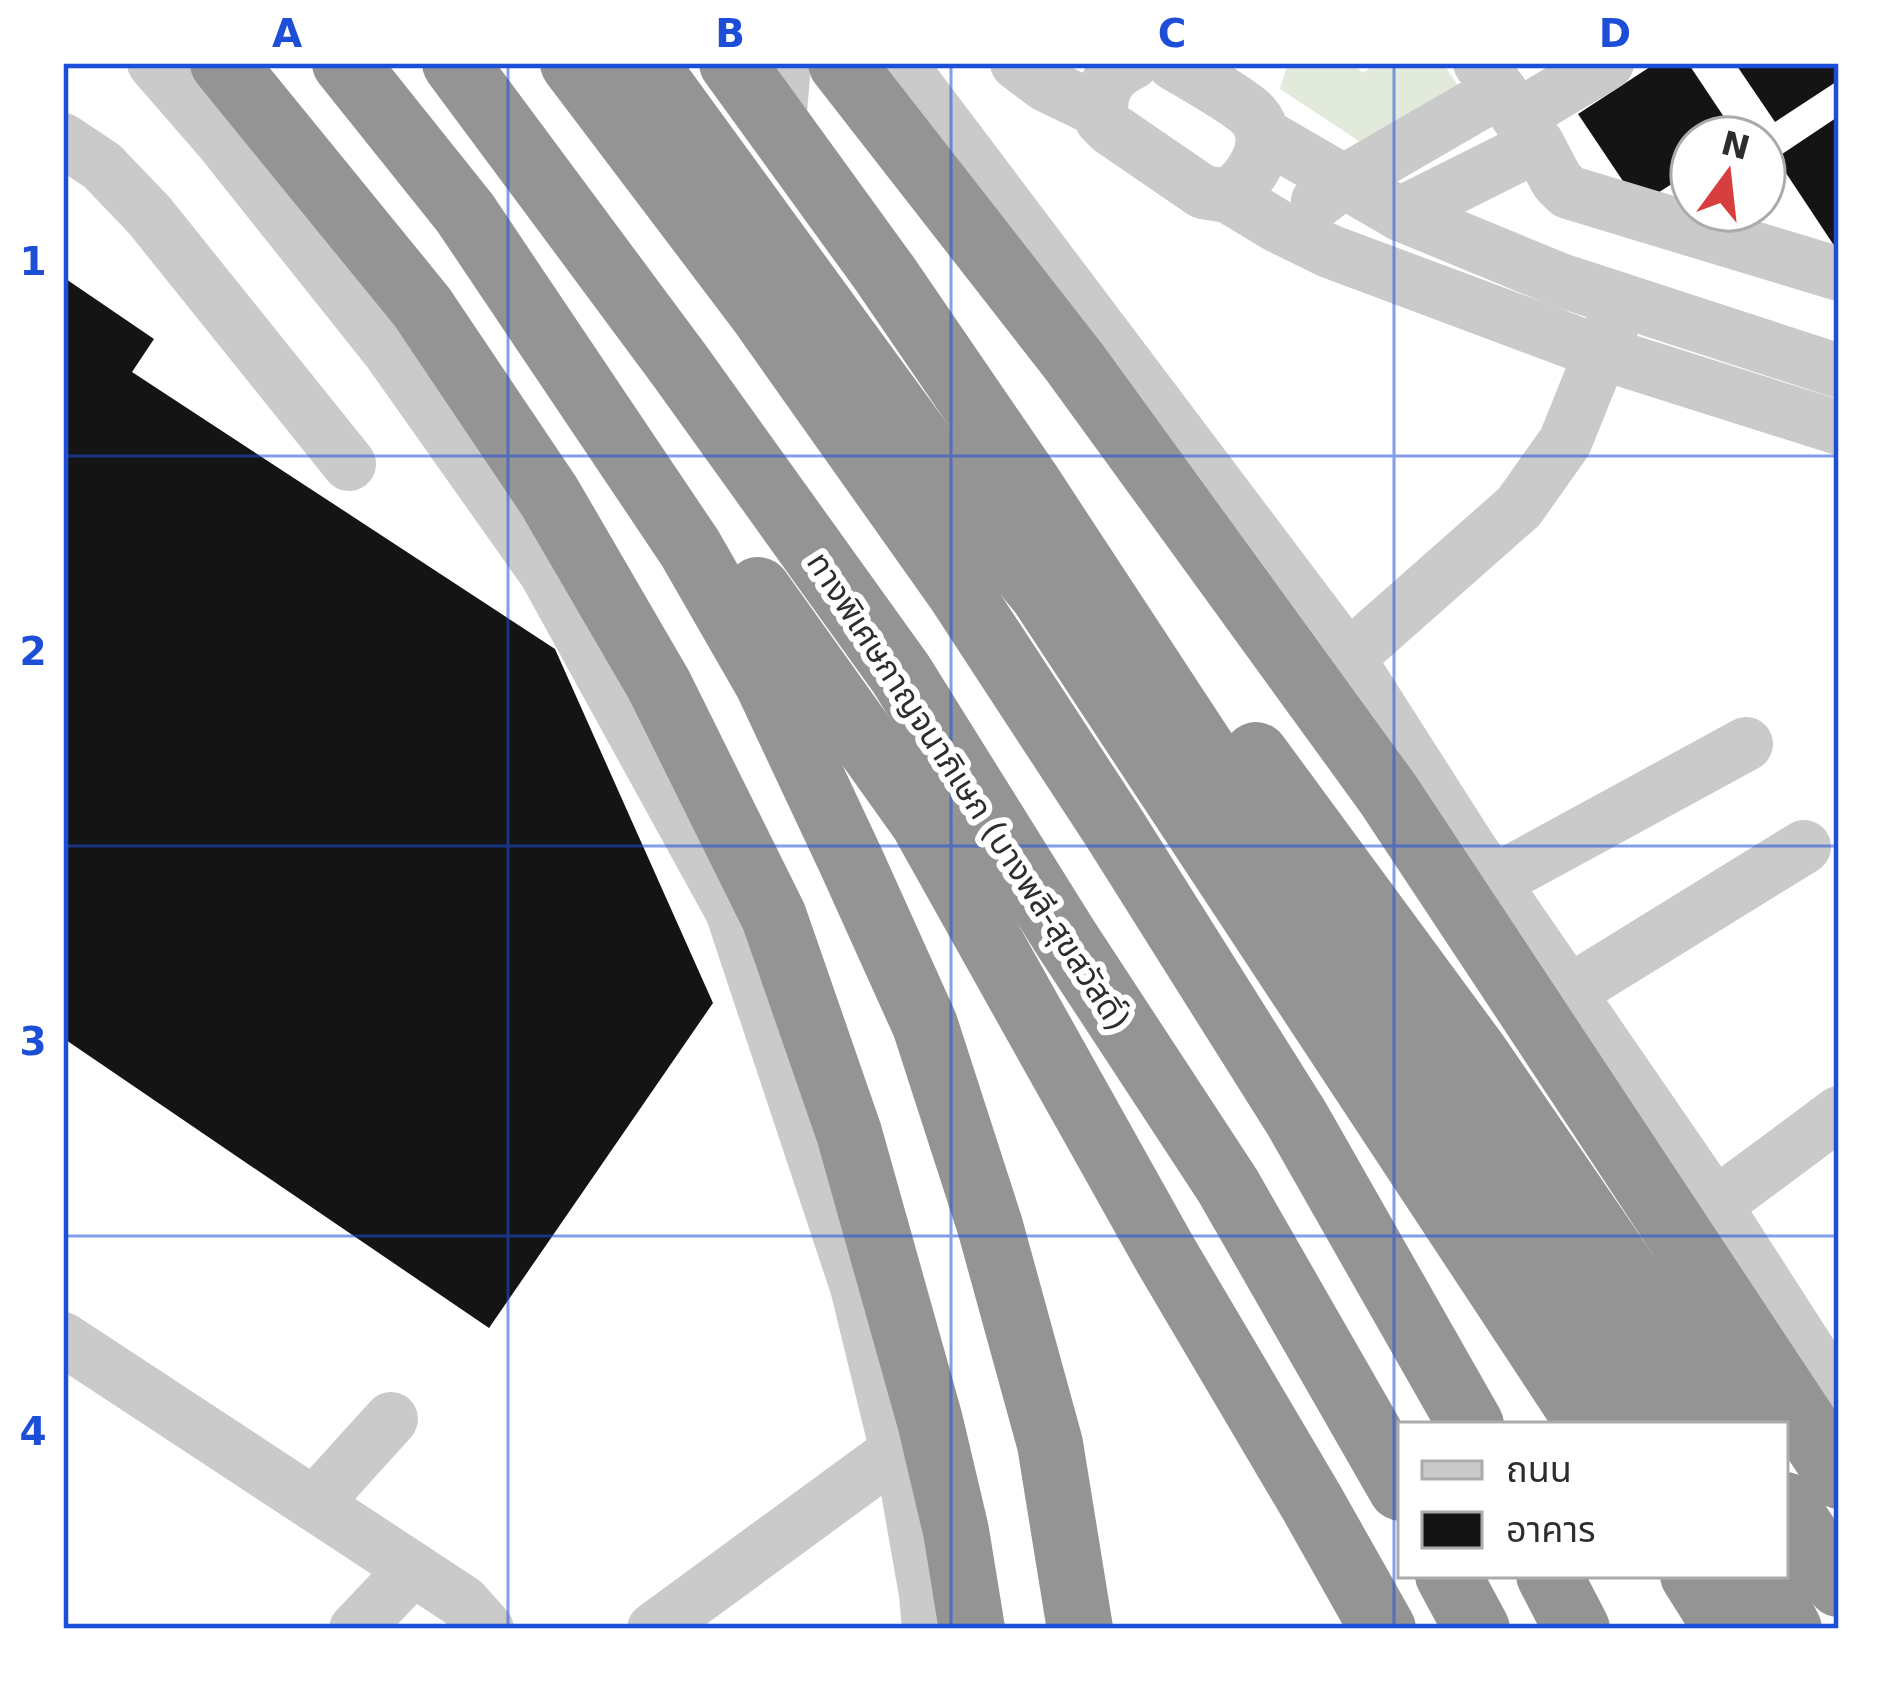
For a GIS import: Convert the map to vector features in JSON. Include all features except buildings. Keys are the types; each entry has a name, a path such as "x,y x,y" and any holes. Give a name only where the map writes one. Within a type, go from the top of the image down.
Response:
{"highway":[{"path":"223,63 422,307 549,496 659,685 774,917 850,1133 924,1399 956,1531 972,1629"},
{"path":"345,63 620,401 922,820 1165,1254 1383,1629"},
{"name":"ทางพิเศษกาญจนาภิเษก (บางพลี-สุขสวัสดิ์)","path":"455,63 901,674 1228,1186 1398,1483"},
{"path":"573,63 760,310 959,591 1297,1119 1469,1422"},
{"path":"644,63 941,471 1042,593 1588,1422"},
{"path":"732,63 782,94 1030,486 1430,1096 1654,1422"},
{"path":"841,63 1075,362 1388,794 1839,1476"},
{"path":"465,213 690,548 767,682 926,1024 990,1226 1049,1444 1080,1629"},
{"path":"1030,486 1213,696 1475,1053 1726,1418"},
{"path":"1788,1509 1839,1584"},
{"path":"1450,1578 1477,1629"},
{"path":"1551,1578 1577,1629"},
{"path":"1696,1578 1727,1629"},
{"path":"1762,1578 1789,1629"}],"street":[{"path":"154,63 389,351 546,574 732,911 857,1287 903,1463 929,1629"},
{"path":"899,63 1348,658 1838,1394"},
{"path":"1017,63 1046,85 1114,77 1102,120 1111,129 1203,191 1228,196 1329,251 1602,353 1839,428"},
{"path":"1173,63 1253,115 1264,135 1400,214 1560,280 1839,371"},
{"path":"1282,228 1342,182 1509,103 1607,63"},
{"path":"1400,214 1509,103"},
{"path":"1509,103 1568,193 1839,274"},
{"path":"1228,196 1259,159 1264,135"},
{"path":"63,140 102,166 149,215 349,464"},
{"path":"1348,658 1519,507 1565,442 1622,302"},
{"path":"1493,882 1746,744"},
{"path":"1569,992 1804,847"},
{"path":"1715,1204 1838,1114"},
{"path":"63,1339 413,1569 475,1616"},
{"path":"314,1504 391,1419"},
{"path":"654,1629 898,1450"},
{"path":"356,1629 413,1569"}],"shaded area":[{"path":"1288,63 1351,63 1363,73 1377,63 1443,63 1465,96 1365,145 1280,89"}]}
